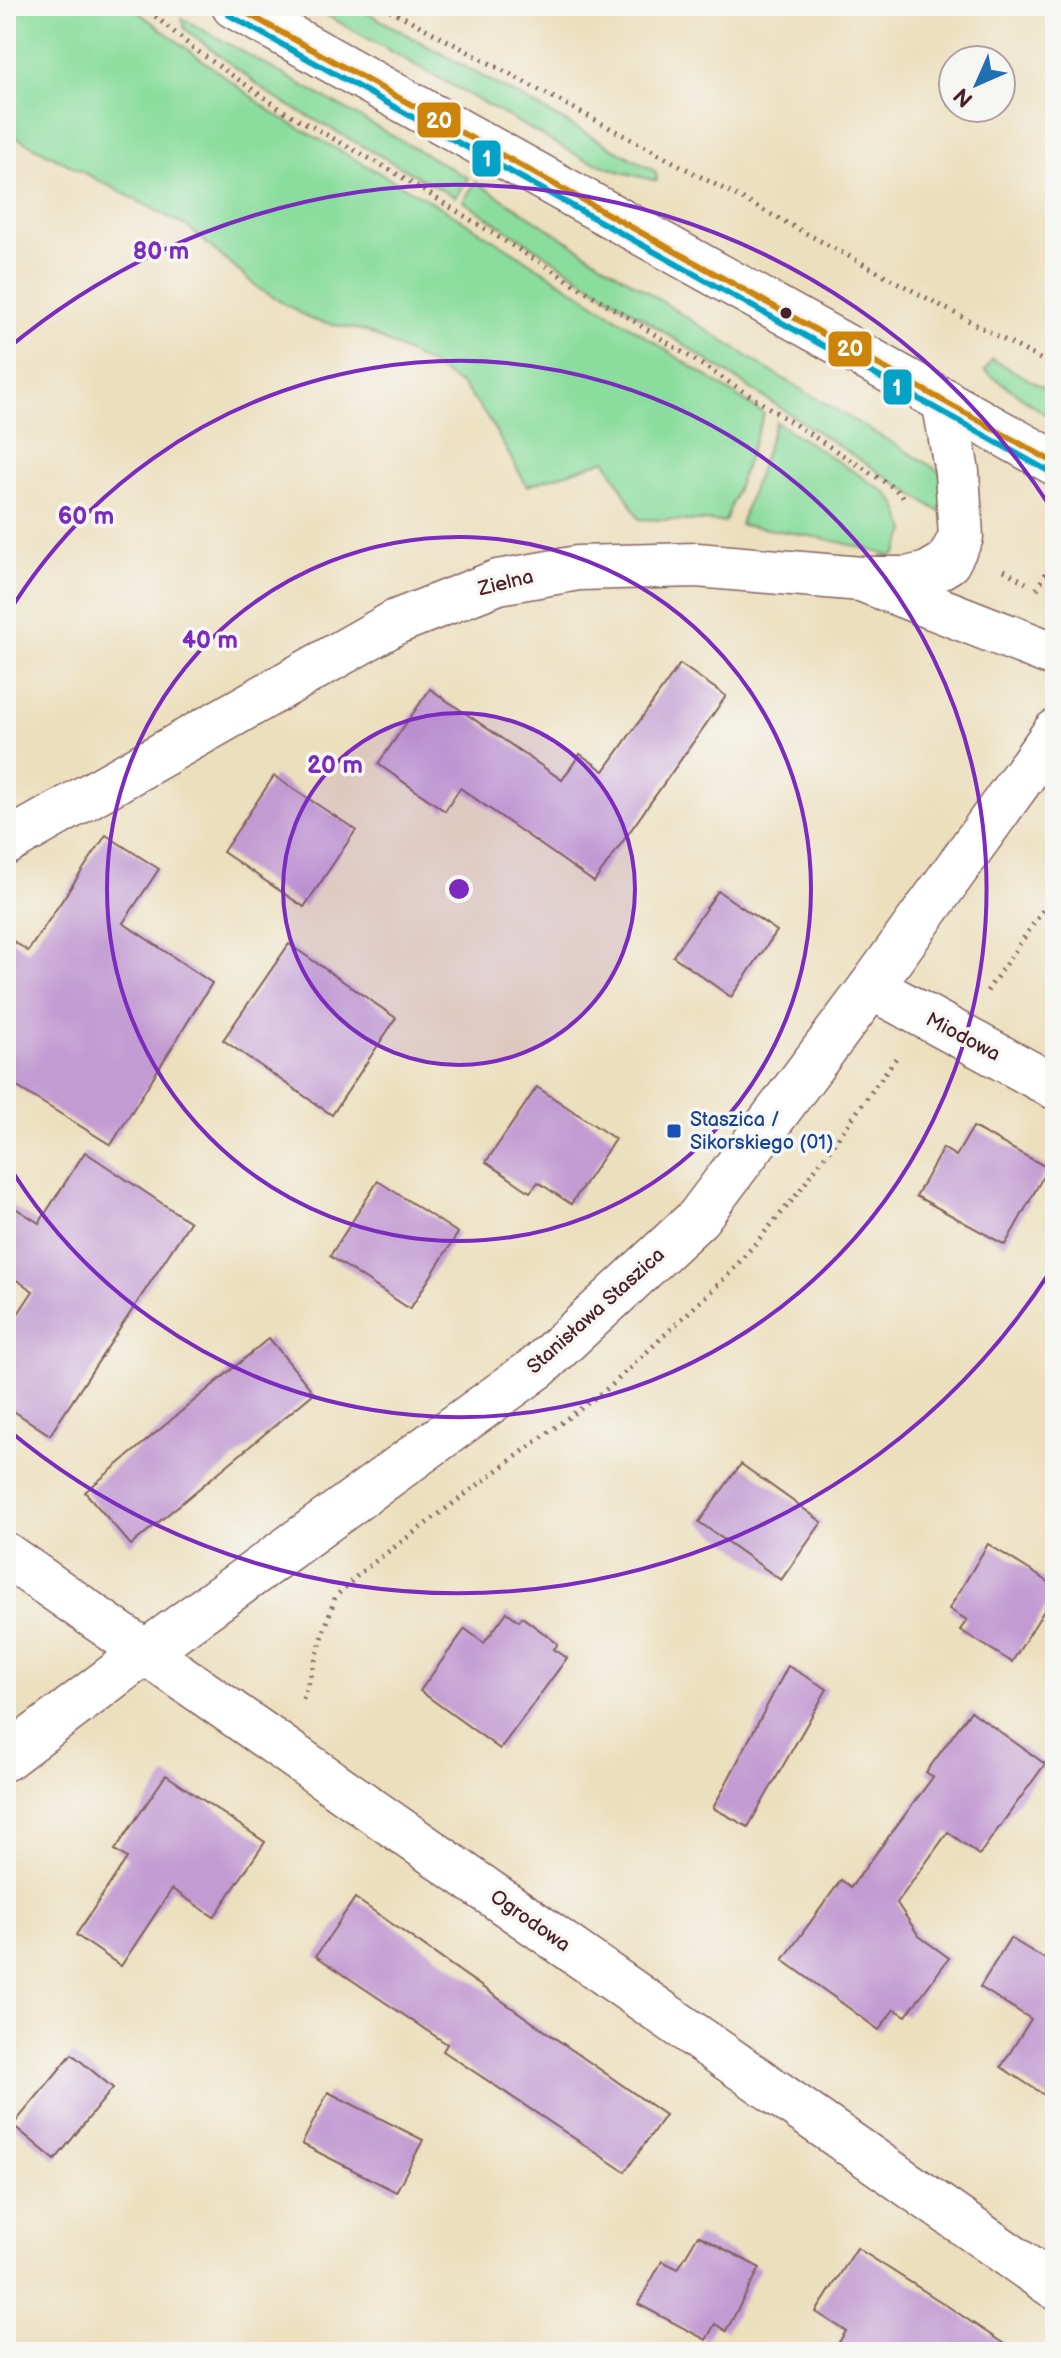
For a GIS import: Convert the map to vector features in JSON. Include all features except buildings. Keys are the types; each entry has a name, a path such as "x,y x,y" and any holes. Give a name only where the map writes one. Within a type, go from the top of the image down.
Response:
{"street":[{"path":"234,6 1055,463"},
{"path":"861,579 907,579 928,574 948,562 958,544 961,537 957,472 944,400"},
{"name":"Zielna","path":"6,843 396,622 498,582 578,568 697,565 861,579 1055,655"},
{"name":"Stanisława Staszica","path":"6,1758 144,1653 538,1367 698,1218 871,987 1055,732"},
{"name":"Miodowa","path":"871,987 1055,1087"},
{"name":"Ogrodowa","path":"6,1555 1055,2287"}],"path":[{"path":"143,6 193,48 282,110 392,171 629,318 894,488 958,544 1046,594"},
{"path":"383,6 1055,367"},
{"path":"1037,589 1055,556"}],"green space":[{"path":"6,6 130,6 276,115 446,210 764,414 725,522 639,519 606,460 527,486 488,418 463,386 424,361 365,331 312,320 258,288 188,227 6,132"},
{"path":"310,6 355,6 656,172 657,181 582,158"},
{"path":"182,18 468,178 455,197 275,98 185,29"},
{"path":"476,182 775,374 940,472 951,519 463,201"},
{"path":"992,359 1055,394 1055,421 985,371"},
{"path":"776,422 887,493 897,505 906,531 896,554 890,556 816,537 740,525"}],"transit line":[{"name":"20","path":"234,6 1055,463"},
{"name":"1","path":"229,15 1050,472"}],"place":[{"name":"Staszica / Sikorskiego (01)","path":"674,1131"}]}
